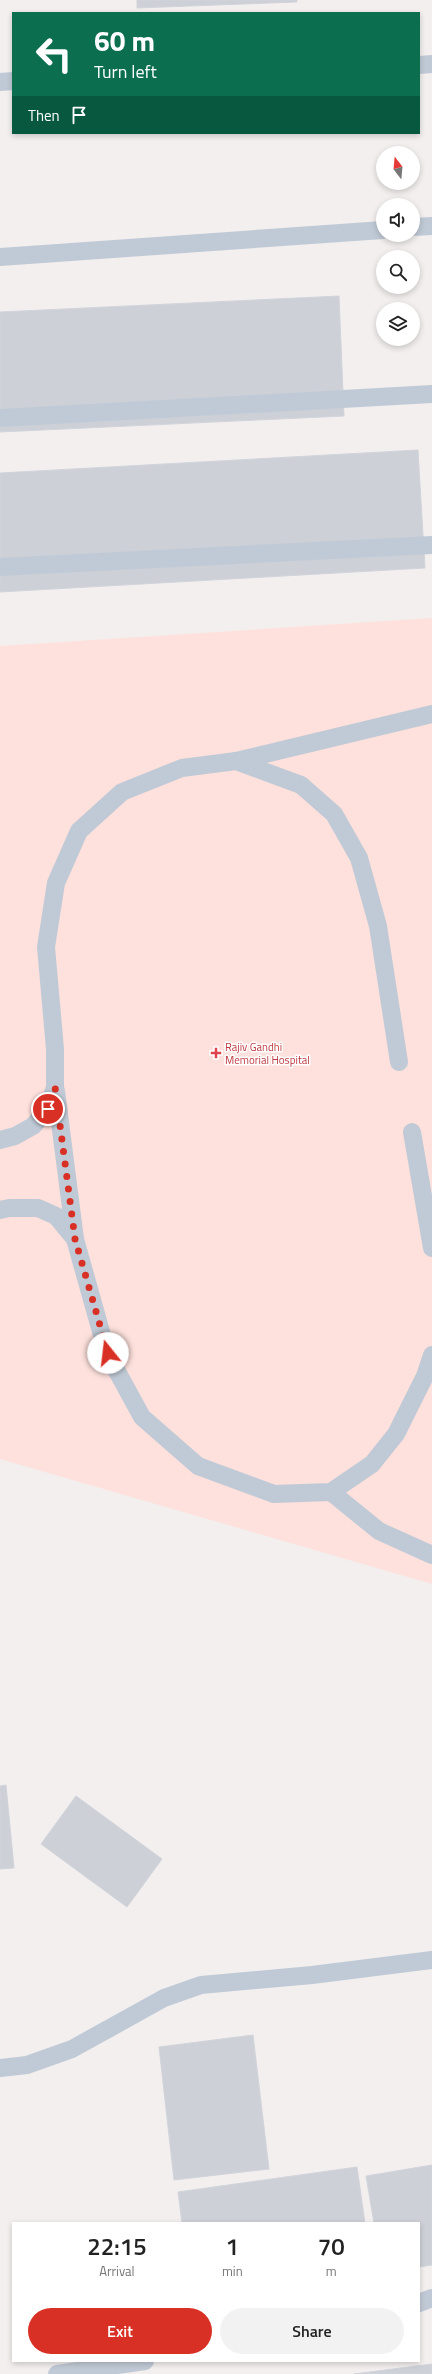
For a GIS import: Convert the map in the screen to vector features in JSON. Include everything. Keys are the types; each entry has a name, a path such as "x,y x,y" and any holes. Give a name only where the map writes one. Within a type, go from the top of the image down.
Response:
{"lane":[{"path":"420,65 432,64"},
{"path":"0,82 12,81"},
{"path":"420,227 432,226"},
{"path":"0,257 376,230"},
{"path":"0,418 432,394"},
{"path":"0,567 432,545"},
{"path":"432,714 236,761 182,768 122,792 79,831 56,883 46,947 55,1049 55,1087 75,1239 108,1353 142,1417 198,1466 274,1494 331,1492 372,1464 396,1434 425,1376 432,1355"},
{"path":"236,761 301,785 334,814 359,858 378,926 399,1062"},
{"path":"0,1140 15,1136 33,1126 48,1109 55,1087"},
{"path":"412,1132 432,1248"},
{"path":"0,1210 9,1208 38,1208 56,1216 75,1239"},
{"path":"331,1492 379,1531 432,1555"},
{"path":"0,2068 27,2065 72,2050 164,1998 201,1986 312,1975 432,1960"},
{"path":"420,2303 432,2298"},
{"path":"57,2374 139,2362"}],"shaded area":[{"name":"Rajiv Gandhi Memorial Hospital","path":"432,618 432,1584 0,1459 0,646"}],"building":[{"path":"137,0 297,0 297,2 137,8"},
{"path":"339,296 344,416 0,432 0,312"},
{"path":"418,450 425,568 0,592 0,473"},
{"path":"6,1785 14,1868 0,1869 0,1786"},
{"path":"76,1796 162,1859 127,1907 41,1844"},
{"path":"253,2035 269,2169 174,2180 159,2047"},
{"path":"432,2165 432,2265 420,2267 420,2222 374,2222 366,2176"},
{"path":"357,2167 365,2222 182,2222 178,2192"},
{"path":"432,2364 432,2374 354,2374"}],"place":[{"name":"Rajiv Gandhi Memorial Hospital","path":"216,1053"}],"route":[{"path":"48,1109 55,1087 75,1239 108,1353"}]}
